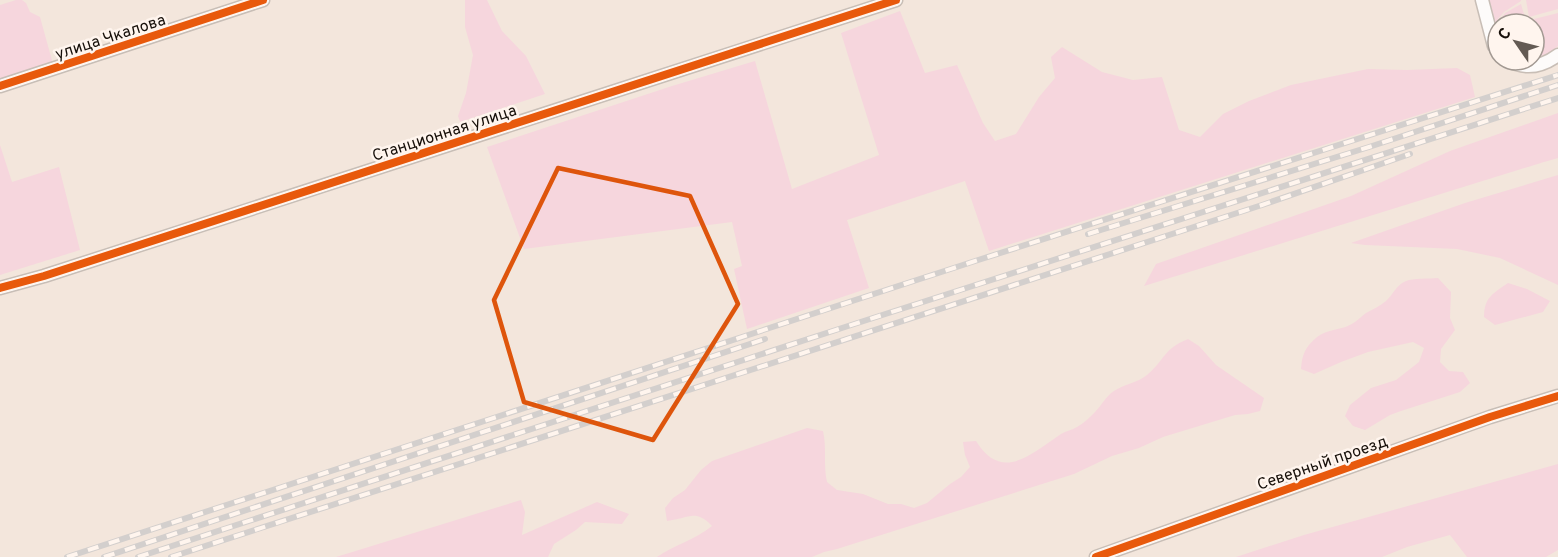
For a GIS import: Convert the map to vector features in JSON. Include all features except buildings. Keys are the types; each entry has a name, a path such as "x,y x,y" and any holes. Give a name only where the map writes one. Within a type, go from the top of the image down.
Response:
{"street":[{"name":"улица Чкалова","path":"0,86 263,0"},
{"name":"Станционная улица","path":"0,288 44,276 896,0"},
{"path":"1482,0 1486,15"},
{"name":"Северный проезд","path":"1096,557 1490,417 1558,396"}],"highlighted area":[{"path":"558,168 690,196 738,304 653,440 524,402 494,300"}],"shaded area":[{"path":"22,0 30,12 40,17 53,64 0,81 0,5"},
{"path":"465,0 487,0 502,31 526,56 545,94 460,122 458,116 466,93 473,55 465,27"},
{"path":"1487,0 1521,0 1504,12 1490,12"},
{"path":"1526,0 1558,0 1558,9 1546,12 1528,12"},
{"path":"1521,4 1523,12 1507,12"},
{"path":"900,11 925,73 957,65 983,123 995,141 1016,134 1039,97 1055,78 1051,57 1062,47 1102,72 1133,80 1162,77 1179,130 1200,137 1223,114 1249,101 1291,85 1368,69 1457,68 1470,75 1475,97 989,251 965,181 847,220 869,288 747,329 734,269 742,266 732,222 524,249 487,147 755,61 792,189 879,155 841,33"},
{"path":"1558,13 1558,46 1546,56 1546,16"},
{"path":"1558,113 1558,158 1144,286 1156,264 1351,196 1450,151"},
{"path":"0,145 12,182 59,167 80,250 0,275"},
{"path":"1558,175 1558,285 1500,258 1457,249 1351,243 1465,203"},
{"path":"1438,278 1451,292 1450,318 1455,330 1441,349 1440,362 1449,371 1463,372 1470,383 1460,392 1390,415 1365,430 1353,426 1345,416 1350,405 1371,388 1396,380 1419,362 1424,348 1413,342 1368,352 1314,374 1301,369 1303,355 1307,348 1321,334 1355,322 1388,299 1406,281"},
{"path":"1508,283 1527,289 1550,301 1543,312 1495,325 1484,317 1487,301"},
{"path":"1188,339 1199,346 1216,365 1264,398 1260,411 1235,415 1163,437 1139,448 1112,456 1074,474 812,557 657,557 712,526 701,517 696,516 667,521 665,508 712,461 807,428 823,431 827,482 837,490 863,494 888,504 901,504 914,508 927,503 961,477 970,467 963,442 976,441 986,454 1006,463 1028,456 1061,434 1082,424 1111,393 1147,375 1169,351"},
{"path":"1558,464 1558,550 1546,557 1467,557 1450,535 1407,547 1382,557 1236,557 1304,535"},
{"path":"521,500 525,512 522,535 597,502 629,514 622,524 585,522 554,544 548,557 336,557"}],"railway":[{"path":"67,557 972,262 1558,75"},
{"path":"1088,234 1369,147 1558,85"},
{"path":"138,557 1558,98"},
{"path":"171,557 1262,205 1410,154"},
{"path":"104,557 765,339"}],"cycle path":[{"path":"0,86 263,0"},
{"path":"0,288 44,276 896,0"},
{"path":"1096,557 1490,417 1558,396"}]}
